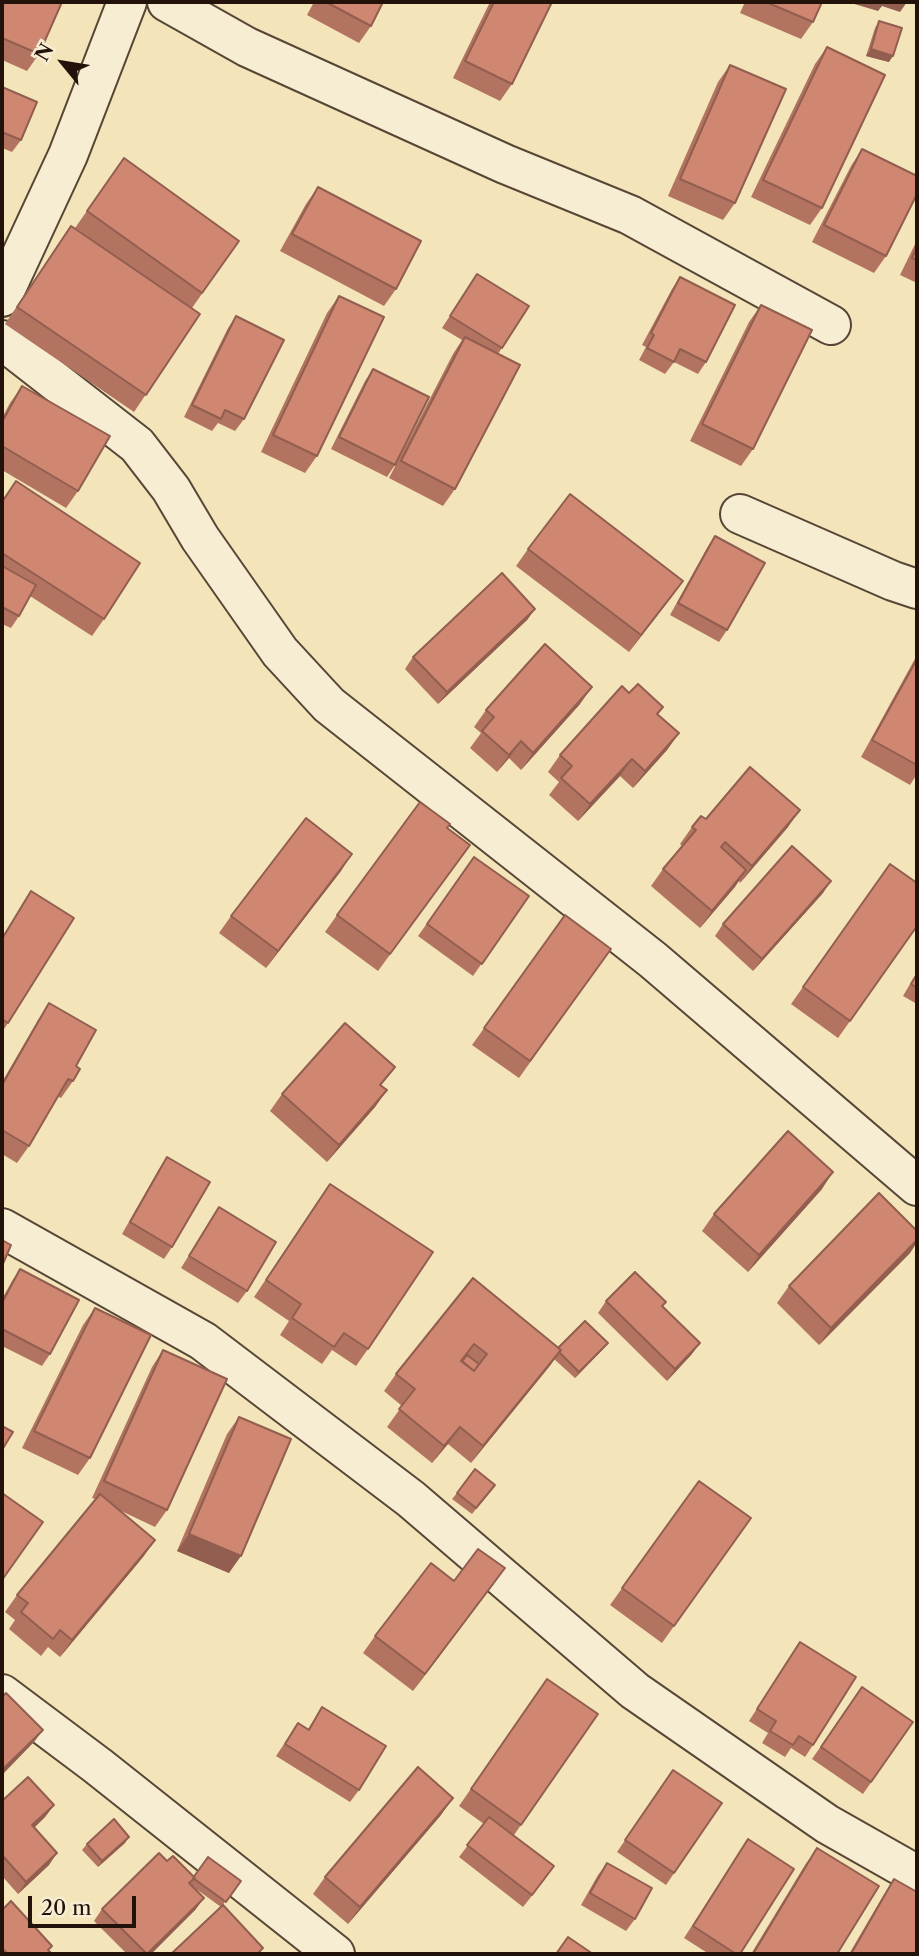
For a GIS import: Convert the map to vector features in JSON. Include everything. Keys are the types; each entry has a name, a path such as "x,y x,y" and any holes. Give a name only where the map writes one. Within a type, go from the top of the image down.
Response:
{"street":[{"path":"2,297 68,155 127,2"},
{"path":"167,2 247,47 505,164 630,215 831,325"},
{"path":"2,340 137,445 171,489 200,538 280,652 329,705 653,960 917,1186"},
{"path":"740,514 917,589"},
{"path":"2,1228 203,1341 411,1499 635,1691 827,1824 917,1875"},
{"path":"2,1694 335,1954"}],"building":[{"path":"2,2 62,2 39,54 2,38"},
{"path":"326,2 383,2 371,26"},
{"path":"494,2 552,2 512,84 465,61"},
{"path":"766,2 822,2 813,22"},
{"path":"879,21 902,28 893,56 871,49"},
{"path":"827,47 885,75 822,208 763,180"},
{"path":"730,65 786,89 735,203 680,179"},
{"path":"2,87 37,102 21,140 2,132"},
{"path":"862,149 917,176 917,194 886,256 824,225"},
{"path":"124,158 239,241 202,293 87,211"},
{"path":"318,187 421,241 396,289 292,234"},
{"path":"71,226 200,314 146,395 17,307"},
{"path":"917,247 917,260 912,258"},
{"path":"477,274 529,306 502,348 450,316"},
{"path":"680,277 735,305 706,362 680,349 674,362 647,348 654,335 651,333"},
{"path":"339,296 384,317 317,456 273,435"},
{"path":"761,305 812,330 753,449 702,424"},
{"path":"236,316 284,340 244,419 225,410 221,419 192,405"},
{"path":"465,337 520,365 455,489 401,461"},
{"path":"373,369 429,397 395,465 339,437"},
{"path":"22,386 110,436 78,491 2,446 2,422"},
{"path":"16,481 140,563 104,619 2,553 2,502"},
{"path":"570,494 683,581 641,635 528,549"},
{"path":"715,536 765,563 727,630 678,603"},
{"path":"2,566 36,585 19,616 2,607"},
{"path":"502,573 535,609 447,692 413,657"},
{"path":"545,644 592,687 533,753 521,741 509,755 482,731 494,717 486,710"},
{"path":"917,659 917,765 872,740"},
{"path":"638,684 663,707 657,714 679,733 645,771 632,759 590,804 561,778 572,766 560,755 622,686 629,693"},
{"path":"750,767 800,810 752,866 725,842 721,847 746,870 712,911 663,869 696,830 692,827 701,816 706,819"},
{"path":"420,802 450,824 447,828 470,845 390,954 337,915"},
{"path":"306,818 352,854 278,951 231,916"},
{"path":"792,846 831,881 762,959 723,924"},
{"path":"474,857 529,896 482,964 427,924"},
{"path":"890,864 917,883 917,926 850,1021 803,987"},
{"path":"31,891 74,918 8,1023 2,1019 2,939"},
{"path":"565,915 611,949 530,1061 484,1028"},
{"path":"917,974 917,988 911,984"},
{"path":"49,1003 96,1030 76,1066 80,1069 73,1081 68,1079 29,1146 2,1130 2,1085"},
{"path":"345,1023 395,1067 380,1085 387,1090 339,1145 282,1094"},
{"path":"788,1131 833,1172 759,1255 714,1214"},
{"path":"167,1157 210,1182 172,1247 130,1222"},
{"path":"330,1184 433,1252 368,1349 344,1333 334,1347 292,1318 301,1304 266,1280"},
{"path":"879,1193 917,1231 917,1240 831,1328 789,1286"},
{"path":"219,1207 276,1242 247,1291 189,1256"},
{"path":"2,1240 11,1245 2,1266"},
{"path":"20,1269 79,1300 50,1354 2,1329 2,1303"},
{"path":"635,1272 666,1302 662,1306 700,1343 675,1369 606,1301"},
{"path":"473,1278 561,1350 483,1446 460,1427 444,1446 399,1409 415,1389 396,1374","holes":["474,1344 487,1354 474,1371 461,1361"]},
{"path":"95,1308 151,1335 90,1458 34,1431"},
{"path":"585,1321 608,1343 579,1372 558,1348"},
{"path":"163,1350 227,1379 167,1510 104,1481"},
{"path":"467,1355 479,1364 474,1371 462,1361"},
{"path":"239,1417 291,1439 241,1556 189,1534"},
{"path":"2,1426 13,1432 2,1450"},
{"path":"475,1469 495,1485 476,1508 457,1493"},
{"path":"699,1481 751,1518 674,1626 622,1588"},
{"path":"2,1493 43,1522 2,1580"},
{"path":"100,1494 155,1540 72,1640 60,1630 53,1639 21,1612 28,1603 17,1595"},
{"path":"478,1549 505,1568 425,1674 375,1636 431,1563 454,1581"},
{"path":"800,1642 856,1677 813,1745 799,1736 793,1745 770,1731 776,1721 757,1709"},
{"path":"547,1679 598,1714 521,1825 471,1789"},
{"path":"862,1687 913,1722 871,1782 821,1747"},
{"path":"6,1693 43,1730 2,1770 2,1697"},
{"path":"322,1707 386,1746 359,1790 285,1744 298,1723 309,1730"},
{"path":"418,1767 453,1798 360,1907 325,1877"},
{"path":"673,1770 722,1803 674,1873 625,1840"},
{"path":"28,1777 54,1805 32,1825 57,1853 26,1882 2,1855 2,1801"},
{"path":"489,1817 554,1866 532,1895 467,1845"},
{"path":"114,1819 129,1837 102,1861 87,1844"},
{"path":"748,1839 794,1869 740,1954 736,1954 693,1926"},
{"path":"817,1848 879,1886 837,1954 753,1954"},
{"path":"159,1853 167,1861 173,1856 195,1878 189,1883 204,1898 147,1954 102,1909"},
{"path":"208,1857 241,1881 226,1902 193,1878"},
{"path":"607,1863 652,1888 635,1919 590,1893"},
{"path":"894,1879 917,1892 917,1954 851,1954"},
{"path":"11,1901 52,1946 48,1950 52,1954 8,1954 2,1948 2,1910"},
{"path":"223,1905 263,1948 257,1954 171,1954"},
{"path":"568,1937 593,1954 556,1954"}]}
